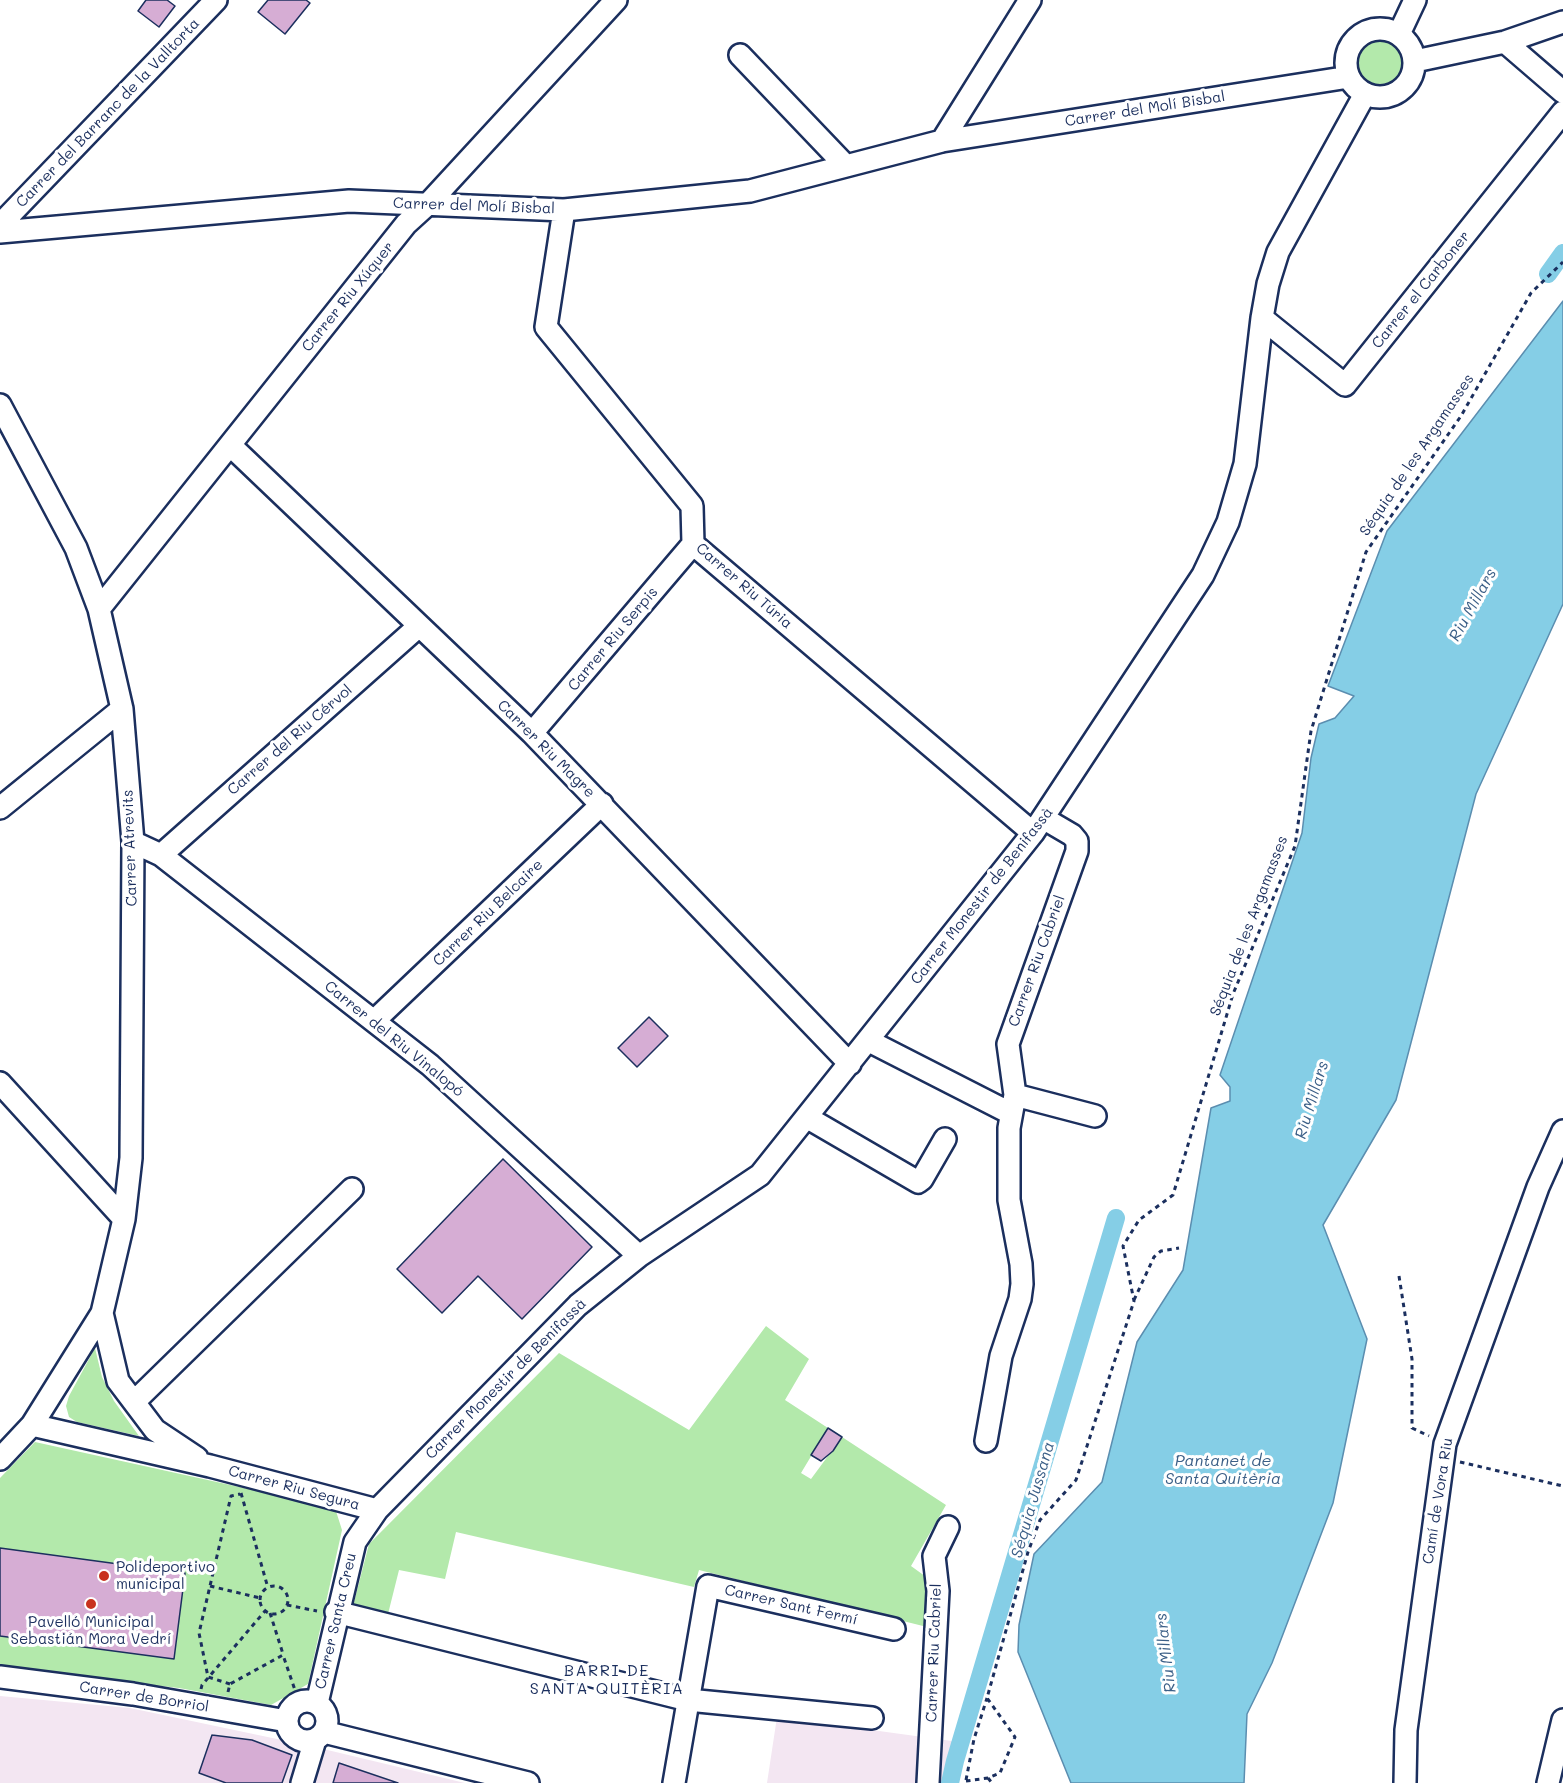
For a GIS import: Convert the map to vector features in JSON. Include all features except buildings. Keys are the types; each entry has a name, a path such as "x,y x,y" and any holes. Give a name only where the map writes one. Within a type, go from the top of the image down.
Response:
{"street":[{"name":"Carrer del Barranc de la Valltorta","path":"0,225 216,0"},
{"name":"Carrer Riu Xúquer","path":"99,609 406,224 428,204 616,0"},
{"path":"942,141 1030,0"},
{"path":"1399,34 1415,0"},
{"path":"1415,61 1505,42 1563,22"},
{"path":"1375,29 1387,29 1399,34 1407,41 1415,61 1408,84 1399,92 1388,97 1365,94 1355,87 1346,65 1347,53 1353,42 1363,33 1375,29"},
{"path":"1505,42 1563,93"},
{"path":"740,55 845,165"},
{"name":"Carrer del Molí Bisbal","path":"0,232 349,201 564,210 750,190 942,141 1349,77"},
{"name":"Carrer Monestir de Benifassà","path":"377,1510 578,1305 639,1256 760,1175 808,1118 1038,826 1203,575 1228,522 1245,464 1262,318 1268,284 1278,252 1365,94"},
{"name":"Carrer el Carboner","path":"1262,318 1346,385 1563,112"},
{"name":"Carrer Riu Túria","path":"564,210 546,327 692,506 693,544 1038,826"},
{"name":"Carrer Atrevits","path":"0,405 76,548 99,609 122,709 133,842 131,1158 124,1219 102,1313"},
{"name":"Carrer Riu Magre","path":"230,445 532,733 850,1064"},
{"name":"Carrer Riu Serpis","path":"532,733 693,544"},
{"name":"Carrer del Riu Cérvol","path":"161,855 419,626"},
{"path":"0,807 122,709"},
{"name":"Carrer Riu Belcaire","path":"374,1021 602,804"},
{"name":"Carrer Riu Cabriel","path":"986,1441 999,1364 1020,1299 1022,1284 1022,1264 1009,1200 1013,1104 1008,1044 1077,851 1077,841 1072,835 1038,826"},
{"name":"Carrer del Riu Vinalopó","path":"133,842 161,855 430,1065 639,1256"},
{"path":"868,1041 1013,1104 1095,1116"},
{"path":"0,1083 124,1219"},
{"path":"808,1118 918,1182 945,1139"},
{"name":"Camí de Vora Riu","path":"1405,1783 1406,1730 1444,1451 1538,1187 1563,1131"},
{"path":"134,1402 352,1189"},
{"path":"102,1313 118,1381 155,1430 210,1466"},
{"path":"0,1459 32,1425 102,1313"},
{"name":"Carrer Riu Segura","path":"32,1425 210,1466 242,1484 377,1510"},
{"path":"139,1450 155,1430"},
{"name":"Carrer Santa Creu","path":"317,1703 336,1613 355,1542 377,1510"},
{"name":"Carrer Riu Cabriel","path":"928,1783 938,1591 934,1556 948,1527"},
{"name":"Carrer Sant Fermí","path":"674,1783 708,1586 894,1629"},
{"path":"336,1613 688,1700 872,1718"},
{"name":"Carrer de Borriol","path":"0,1677 133,1694 286,1721"},
{"path":"302,1783 319,1736 326,1716 317,1703 299,1702 290,1710 286,1721 288,1730 297,1739 319,1736 528,1783"},
{"path":"1548,1783 1563,1720"}],"path":[{"name":"Séquia de les Argamasses","path":"1134,1301 1123,1246 1139,1220 1173,1195 1233,994 1295,846 1311,731 1366,552 1461,416 1531,293 1563,262"},
{"path":"987,1698 1015,1737 999,1773 988,1778 966,1782 974,1739 1028,1552 1040,1520 1076,1480 1134,1301 1154,1257 1161,1251 1179,1248"},
{"path":"1399,1276 1412,1359 1412,1428 1444,1451 1563,1486"},
{"path":"208,1677 199,1633 231,1496 242,1484"},
{"path":"242,1484 268,1588"},
{"path":"210,1586 260,1598"},
{"path":"274,1586 283,1590 287,1595 287,1605 279,1613 270,1613 265,1611 260,1598 268,1588 274,1586"},
{"path":"287,1605 336,1613"},
{"path":"200,1694 202,1685 208,1677 265,1611"},
{"path":"270,1613 296,1693"},
{"path":"208,1677 230,1684 283,1655"},
{"path":"227,1700 230,1684"},
{"path":"988,1778 992,1783"}],"shaded area":[{"path":"0,1696 130,1708 315,1747 465,1783 0,1783"},
{"path":"777,1717 952,1741 948,1783 767,1783"}],"green space":[{"path":"1381,41 1397,48 1404,64 1397,80 1381,87 1365,80 1358,64 1365,48"},
{"path":"766,1326 809,1359 785,1400 828,1428 801,1473 811,1479 842,1437 946,1505 911,1566 929,1579 927,1627 699,1570 694,1587 456,1532 445,1579 399,1570 388,1614 353,1606 369,1544 559,1353 689,1430"},
{"path":"95,1348 102,1377 114,1401 139,1436 77,1422 69,1417 66,1406 69,1396"},
{"name":"Polideportivo municipal","path":"35,1442 335,1508 342,1530 308,1684 271,1705 179,1688 0,1668 0,1478"}],"water":[{"name":"Pantanet de Santa Quitèria","path":"1563,301 1563,604 1476,794 1396,1100 1323,1225 1367,1339 1333,1503 1272,1663 1247,1714 1244,1783 1071,1783 1018,1652 1019,1625 1034,1554 1102,1482 1137,1342 1183,1270 1211,1108 1230,1101 1230,1087 1220,1075 1302,833 1311,758 1319,724 1335,718 1354,696 1328,686 1387,531"}],"waterway":[{"name":"Séquia de les Argamasses","path":"1548,274 1563,253"},
{"name":"Séquia Jussana","path":"950,1783 1116,1218"}],"place":[{"name":"Polideportivo municipal","path":"104,1576"},
{"name":"Pavelló Municipal Sebastián Mora Vedrí","path":"91,1604"}],"district":[{"name":"BARRI DE SANTA QUITÈRIA","path":"607,1680"}],"water label":[{"name":"Riu Millars","path":"1473,605"},
{"name":"Riu Millars","path":"1312,1100"},
{"name":"Riu Millars","path":"1166,1653"}]}
